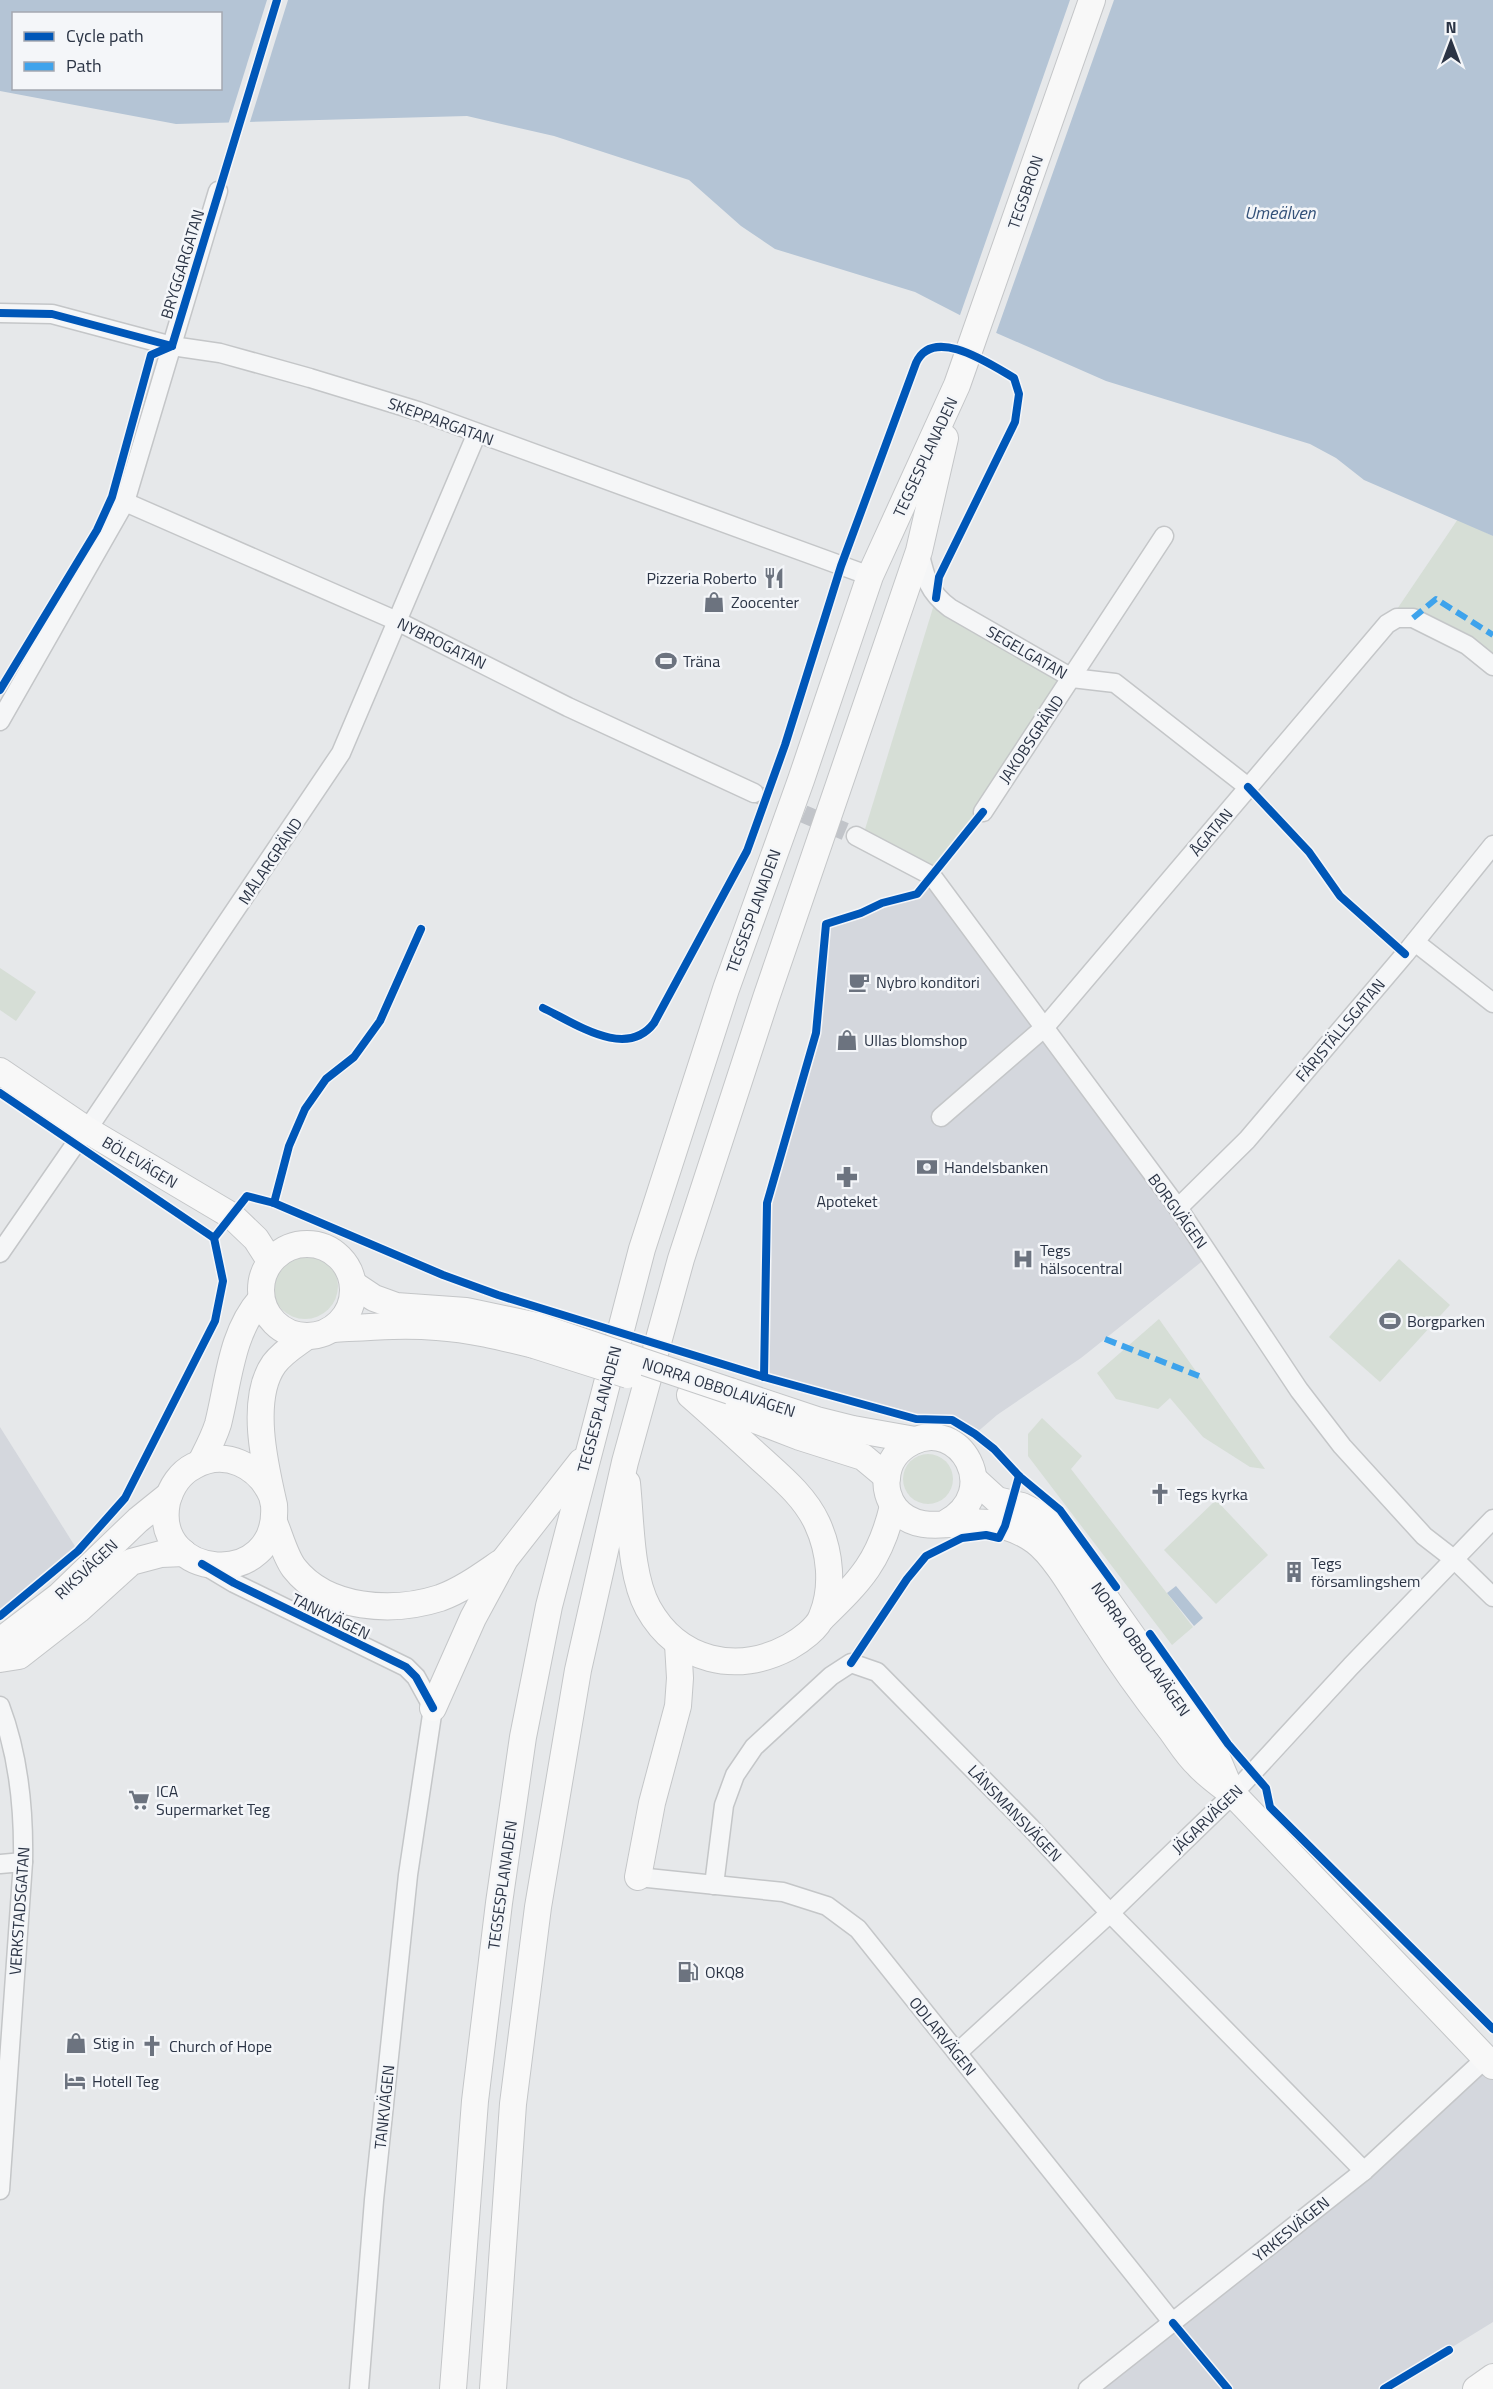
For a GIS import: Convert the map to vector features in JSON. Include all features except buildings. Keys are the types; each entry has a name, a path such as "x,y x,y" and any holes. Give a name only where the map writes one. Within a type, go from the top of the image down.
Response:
{"main road":[{"name":"TEGSBRON","path":"957,385 1092,0"},
{"name":"TEGSESPLANADEN","path":"493,2389 513,2104 537,1907 578,1670 625,1462 681,1259 766,998 919,550 957,385"},
{"name":"TEGSESPLANADEN","path":"453,2389 475,2101 520,1761 549,1606 642,1249 718,1011 870,576 957,385"},
{"name":"BÖLEVÄGEN","path":"0,1071 87,1130 232,1216 256,1239 270,1262"},
{"path":"306,1337 288,1332 273,1321 261,1299 262,1279 270,1262 280,1252 292,1246 306,1244 319,1245 342,1259 350,1271 353,1284 352,1304 341,1322 334,1329 325,1333 306,1337 284,1353 274,1365 266,1381 261,1413 261,1444 272,1496 274,1522 292,1566 317,1589 337,1598 392,1607 440,1598 476,1580 505,1559"},
{"name":"NORRA OBBOLAVÄGEN","path":"353,1284 374,1298 396,1306 466,1311 536,1335 800,1437 863,1457 886,1477"},
{"name":"RIKSVÄGEN","path":"0,1641 59,1596 138,1520 169,1495 185,1472 201,1462 217,1427 237,1339 248,1313 261,1299"},
{"name":"NORRA OBBOLAVÄGEN","path":"334,1329 395,1325 436,1327 495,1335 536,1335 726,1408 817,1420 915,1440 927,1438 952,1444 962,1452 971,1465 974,1479 997,1500 1022,1506 1038,1514 1052,1526 1215,1753 1233,1794"},
{"path":"726,1408 805,1501 817,1522 825,1544 829,1571 828,1593 822,1618"},
{"path":"625,1462 640,1590 649,1609 678,1644 697,1655 716,1661 761,1658 797,1643 858,1583 881,1547 893,1506 886,1487 886,1477 896,1455 915,1440"},
{"path":"433,1708 473,1618 505,1559 588,1452"},
{"path":"201,1462 223,1458 244,1464 261,1477 272,1496"},
{"path":"946,1523 956,1518 970,1501 974,1479"},
{"path":"169,1495 168,1526 171,1536 193,1558"},
{"name":"NORRA OBBOLAVÄGEN","path":"893,1506 901,1515 922,1525 975,1522 1005,1526 1021,1532 1037,1543 1054,1562 1130,1677 1197,1765 1233,1794 1489,2062"},
{"name":"RIKSVÄGEN","path":"0,1659 19,1656 78,1610 131,1562 161,1554 193,1558 224,1567 235,1565 249,1559 261,1549 274,1522"},
{"path":"638,1877 652,1803 678,1706 680,1678 678,1644"},
{"path":"1476,2389 1493,2378"}],"street":[{"name":"BRYGGARGATAN","path":"0,721 125,502 218,191"},
{"name":"SKEPPARGATAN","path":"0,313 52,314 108,327 172,346 220,353 310,378 418,411 870,576"},
{"name":"MÅLARGRÄND","path":"0,1253 87,1130 341,753 477,433"},
{"name":"NYBROGATAN","path":"125,502 397,621 568,706 754,793"},
{"name":"JAKOBSGRÄND","path":"983,812 1164,536"},
{"name":"SEGELGATAN","path":"919,550 927,579 936,598 1072,678 1115,683 1248,787"},
{"name":"ÅGATAN","path":"941,1118 1045,1027 1387,624 1397,618 1413,618 1467,645 1493,666"},
{"name":"BORGVÄGEN","path":"856,836 932,876 1178,1208 1299,1390 1342,1446 1424,1536 1455,1560 1493,1597"},
{"name":"FÄRJSTÄLLSGATAN","path":"1178,1208 1247,1140 1415,942 1493,845"},
{"path":"1415,942 1493,1003"},
{"name":"JÄGARVÄGEN","path":"957,2053 1110,1913 1233,1794 1351,1666 1493,1519"},
{"name":"TANKVÄGEN","path":"193,1558 245,1588 406,1667 416,1677 433,1708 406,1896 375,2189 359,2389"},
{"name":"LÄNSMANSVÄGEN","path":"714,1885 724,1805 735,1775 754,1747 831,1676 851,1663 877,1672 1364,2171"},
{"name":"VERKSTADSGATAN","path":"0,1706 22,1793 23,1862 0,2190"},
{"path":"0,1864 23,1862"},
{"name":"ODLARVÄGEN","path":"638,1877 783,1892 827,1906 858,1929 1173,2323"},
{"name":"YRKESVÄGEN","path":"1088,2389 1364,2171 1489,2062"}],"shaded area":[{"path":"1458,519 1493,536 1493,666 1413,618 1387,624"},
{"path":"936,598 1072,678 983,812 932,876 862,839"},
{"path":"932,876 1210,1255 1081,1358 997,1415 975,1434 952,1420 916,1419 764,1377 767,1203 816,1033 826,924 861,913 882,903 917,894"},
{"path":"0,968 36,992 16,1021 0,1010"},
{"path":"305,1253 317,1256 328,1263 335,1274 338,1286 335,1298 328,1309 317,1316 305,1319 293,1316 282,1309 275,1298 272,1286 275,1274 282,1263 293,1256"},
{"name":"Borgparken","path":"1399,1259 1450,1305 1380,1382 1329,1337"},
{"path":"1159,1319 1265,1469 1250,1467 1203,1437 1170,1398 1158,1409 1116,1399 1097,1373"},
{"path":"1042,1418 1082,1456 1071,1469 1193,1627 1172,1645 1028,1456 1028,1434"},
{"path":"0,1427 78,1551 0,1616"},
{"path":"923,1454 933,1454 946,1461 953,1474 953,1484 946,1497 933,1504 923,1504 914,1500 907,1493 903,1484 903,1474 907,1465 914,1458"},
{"path":"1216,1500 1268,1555 1216,1604 1164,1550"},
{"path":"1485,2059 1493,2066 1493,2322 1384,2389 1088,2389"}],"water":[{"name":"Umeälven","path":"0,0 1493,0 1493,536 1364,480 1336,458 1310,444 1106,381 985,328 915,292 775,249 741,226 689,180 554,136 467,116 176,124 0,91"},
{"path":"1176,1586 1203,1618 1194,1626 1167,1593"}],"pier":[{"path":"267,0 288,0 249,125 228,125"},
{"path":"1070,0 1114,0 995,336 959,318"}],"tunnel":[{"path":"754,793 856,836"}],"marked path":[{"path":"1413,618 1436,599 1493,635"},
{"path":"1105,1339 1199,1376"}],"cycle path":[{"path":"172,346 277,0"},
{"path":"0,313 52,314 172,346"},
{"path":"0,690 97,530 112,497 151,355 172,346"},
{"path":"543,1008 585,1029 615,1038 629,1038 643,1034 654,1023 747,851 785,745 841,566 916,363 924,352 935,347 948,347 977,357 1014,378 1019,394 1015,422 939,577 936,598"},
{"path":"1248,787 1309,852 1340,896 1405,954"},
{"path":"764,1377 767,1203 816,1033 826,924 861,913 882,903 917,894 983,812"},
{"path":"274,1203 289,1146 305,1109 326,1079 354,1057 380,1021 421,929"},
{"path":"0,1093 214,1238 223,1281 215,1321 125,1498 78,1551 0,1616"},
{"path":"214,1238 247,1196 274,1203 443,1275 498,1295 764,1377 916,1419 952,1420 994,1449 1019,1476 1060,1510 1116,1587"},
{"path":"851,1663 907,1579 926,1556 962,1538 986,1535 999,1538 1005,1526 1019,1476"},
{"path":"202,1564 234,1583 406,1667 416,1677 433,1708"},
{"path":"1150,1634 1228,1744 1266,1788 1270,1807 1493,2029"},
{"path":"1173,2323 1228,2389"},
{"path":"1384,2389 1449,2350"}],"place":[{"name":"Pizzeria Roberto","path":"774,578"},
{"name":"Zoocenter","path":"714,602"},
{"name":"Träna","path":"666,661"},
{"name":"Nybro konditori","path":"859,982"},
{"name":"Ullas blomshop","path":"847,1040"},
{"name":"Handelsbanken","path":"927,1167"},
{"name":"Apoteket","path":"847,1177"},
{"name":"Tegs hälsocentral","path":"1023,1259"},
{"name":"Borgparken","path":"1390,1321"},
{"name":"Tegs kyrka","path":"1160,1494"},
{"name":"Tegs församlingshem","path":"1294,1572"},
{"name":"ICA Supermarket Teg","path":"139,1800"},
{"name":"OKQ8","path":"688,1972"},
{"name":"Stig in","path":"76,2043"},
{"name":"Church of Hope","path":"152,2046"},
{"name":"Hotell Teg","path":"75,2081"}]}
